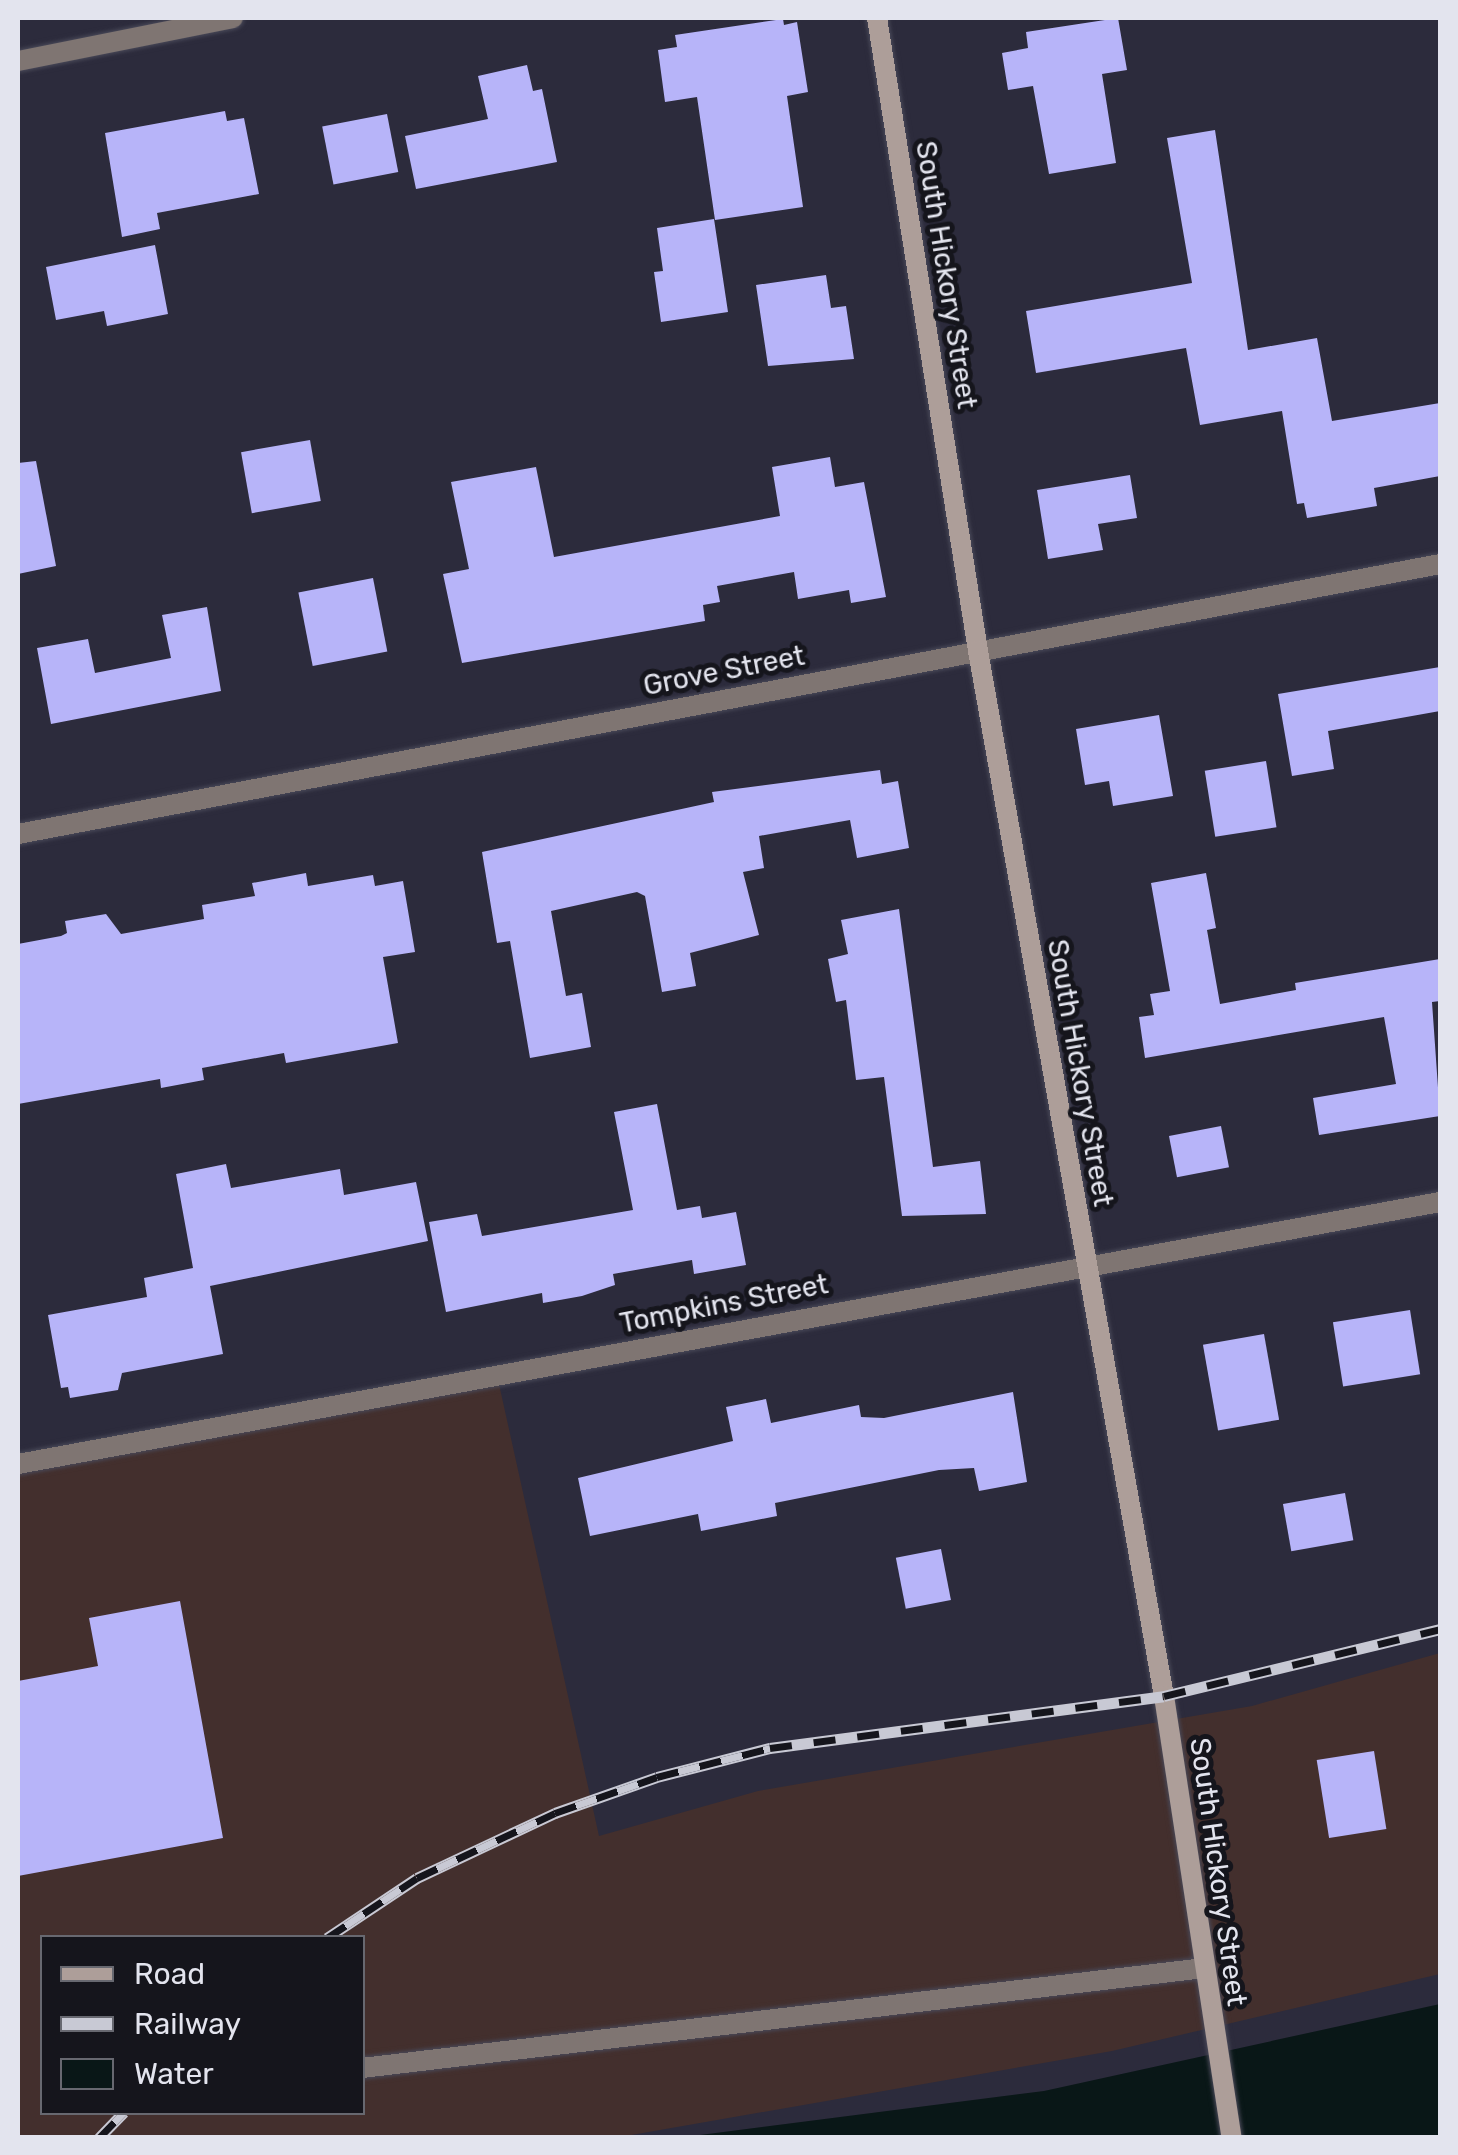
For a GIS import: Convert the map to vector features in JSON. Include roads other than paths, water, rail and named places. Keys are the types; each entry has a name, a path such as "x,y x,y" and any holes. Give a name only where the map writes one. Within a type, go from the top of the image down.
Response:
{"street":[{"path":"18,61 233,18"},
{"name":"South Hickory Street","path":"876,18 978,651 1164,1696 1232,2138"},
{"name":"Grove Street","path":"18,834 1440,564"},
{"name":"Tompkins Street","path":"18,1464 1086,1264 1440,1202"},
{"path":"365,2068 1204,1968"}],"water":[{"path":"1440,2004 1440,2137 677,2138 1044,2091"}],"railway":[{"path":"332,1935 417,1878 555,1813 657,1777 770,1748 1164,1696 1440,1629"},
{"path":"99,2138 121,2115"}]}
